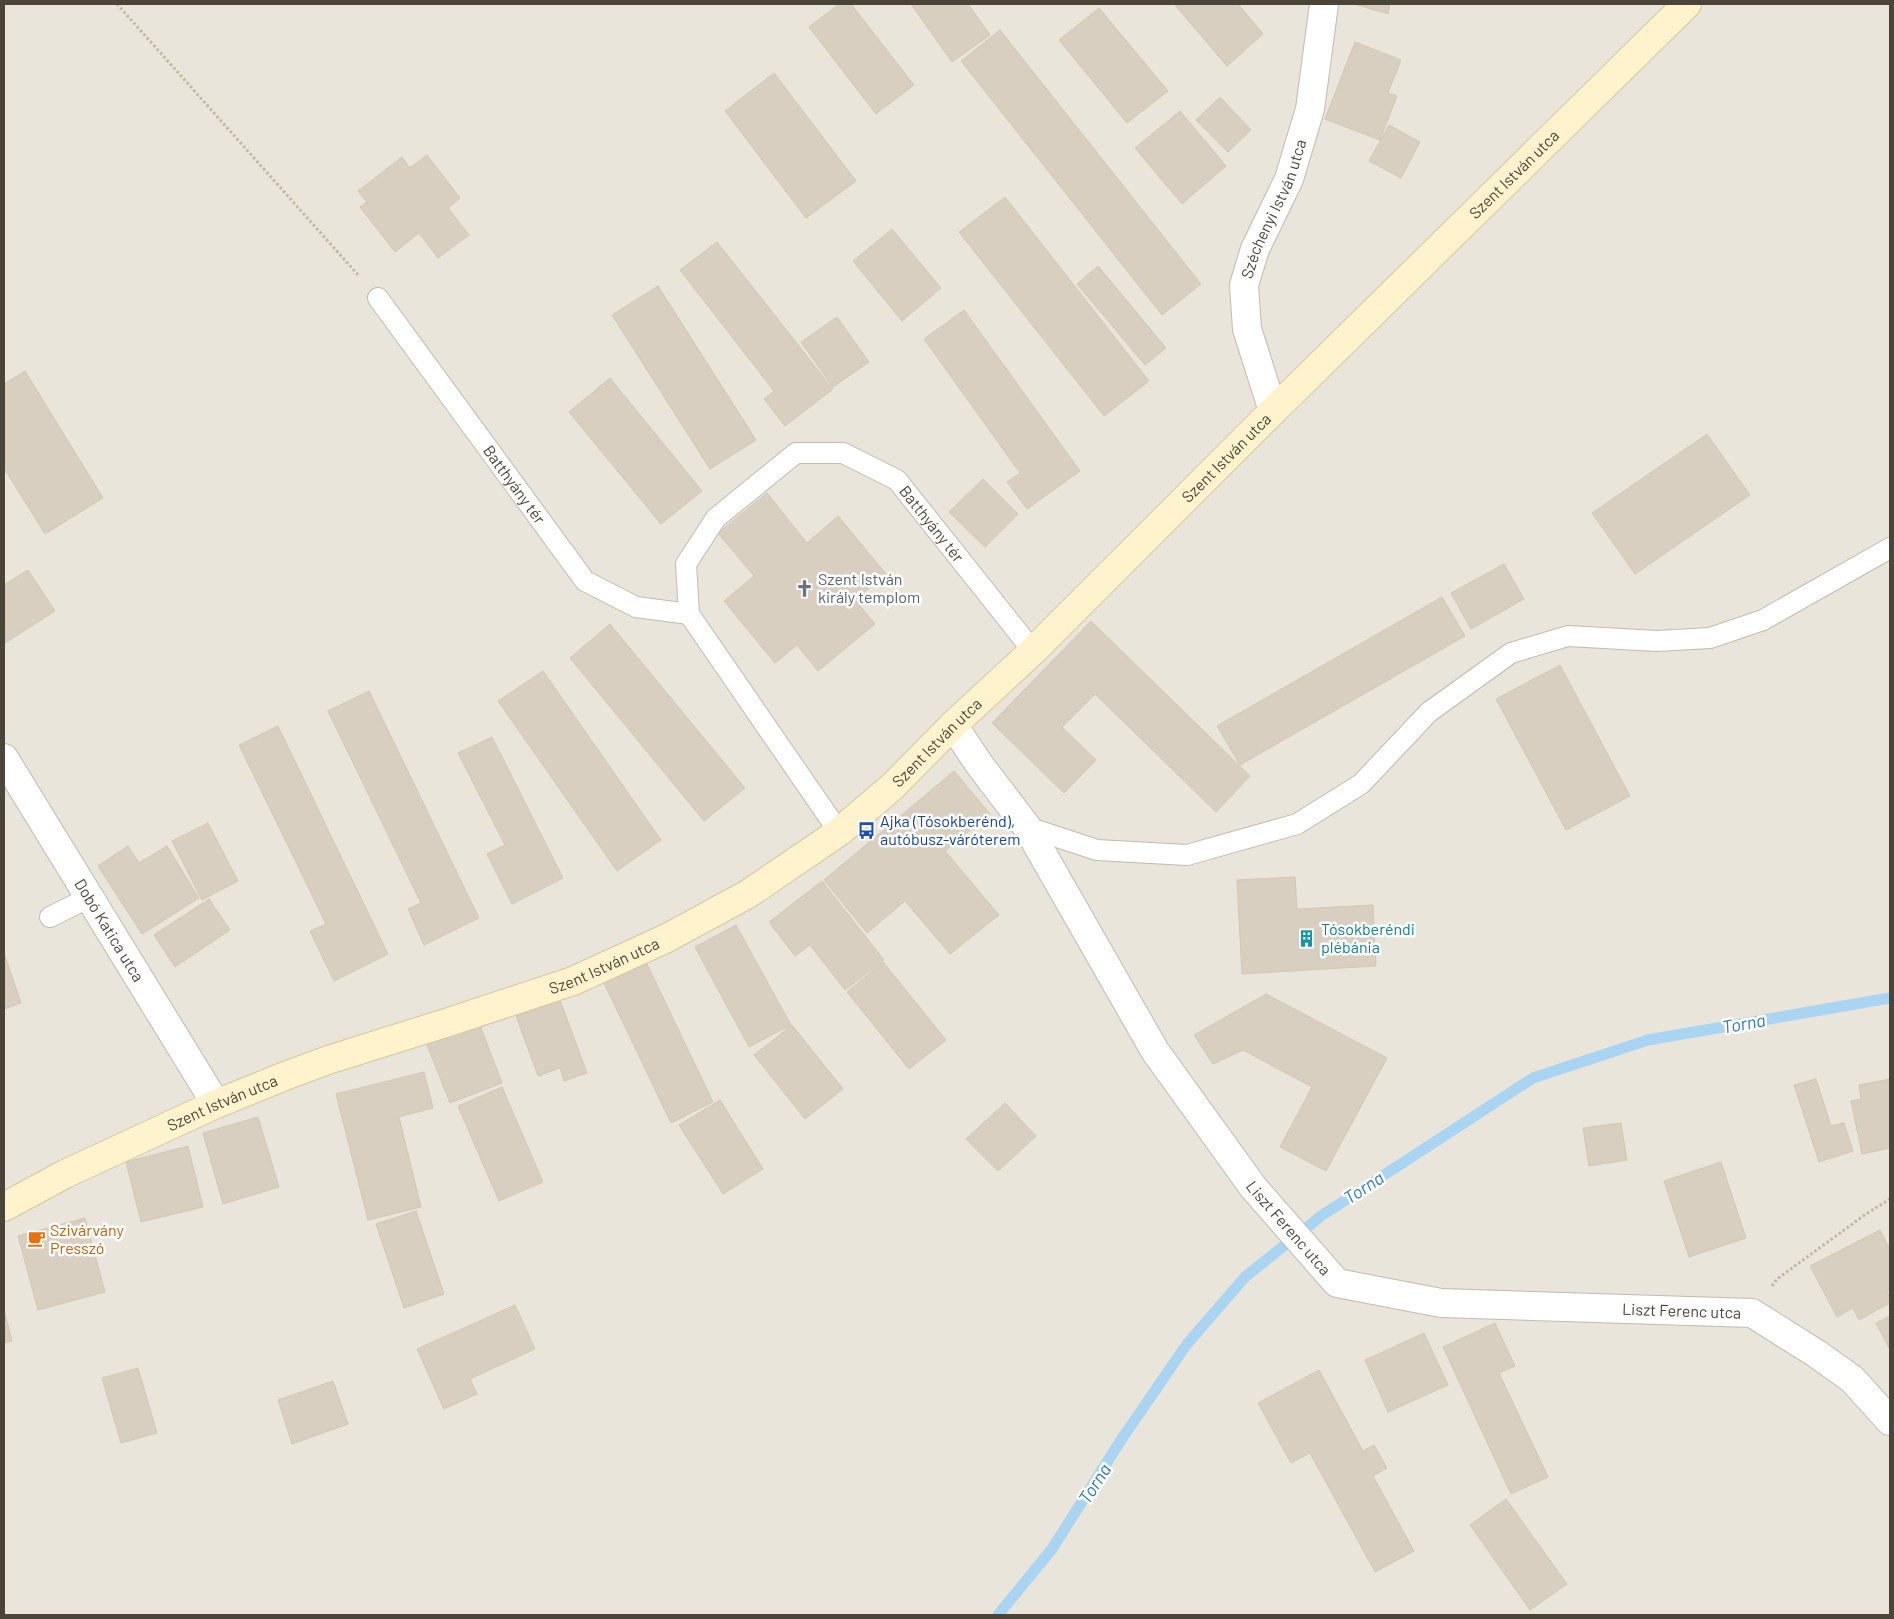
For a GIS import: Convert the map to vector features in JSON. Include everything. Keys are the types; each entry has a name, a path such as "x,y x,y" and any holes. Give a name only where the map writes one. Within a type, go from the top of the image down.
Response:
{"main road":[{"name":"Szent István utca","path":"4,1207 65,1174 216,1104 328,1060 458,1020 582,977 667,938 748,894 839,832 893,786 953,725 1033,651 1273,411 1687,4"}],"street":[{"name":"Széchenyi István utca","path":"1273,411 1247,330 1244,285 1255,249 1289,179 1310,109 1324,4"},
{"name":"Liszt Ferenc utca","path":"953,725 979,764 1028,826 1155,1051 1253,1188 1337,1283 1441,1303 1752,1313 1817,1354 1852,1380 1890,1421"},
{"name":"Dobó Katica utca","path":"5,762 216,1104"}],"lane":[{"name":"Batthyány tér","path":"378,298 585,581 636,607 689,614 686,564 716,518 796,454 843,454 897,480 1033,651"},
{"path":"1028,826 1097,850 1187,855 1297,824 1361,784 1429,712 1511,652 1568,636 1657,641 1710,638 1763,620 1890,548"},
{"path":"689,614 839,832"},
{"path":"50,917 88,898"}],"path":[{"path":"117,4 378,298"},
{"path":"1752,1313 1777,1279 1866,1214 1890,1199"}],"shaded area":[{"path":"4,4 1890,4 1890,1615 4,1615"}],"building":[{"path":"839,4 851,4 914,85 876,114 809,27"},
{"path":"911,4 968,4 990,35 952,62"},
{"path":"1174,4 1238,4 1263,34 1227,66"},
{"path":"1354,4 1390,4 1388,14"},
{"path":"1099,8 1168,91 1127,123 1059,40"},
{"path":"1000,30 1201,284 1162,315 961,61"},
{"path":"1355,42 1401,60 1388,93 1397,96 1380,140 1325,119"},
{"path":"774,73 856,181 806,218 725,111"},
{"path":"1220,97 1251,130 1228,152 1196,120"},
{"path":"1180,111 1226,166 1182,204 1135,148"},
{"path":"1389,125 1420,142 1401,178 1369,161"},
{"path":"427,155 460,198 448,208 469,235 438,258 419,233 395,252 360,207 367,202 358,191 402,157 410,168"},
{"path":"1005,197 1149,381 1104,416 959,232"},
{"path":"892,229 941,288 902,321 853,261"},
{"path":"717,242 833,389 785,426 764,399 774,391 680,270"},
{"path":"1098,266 1166,348 1145,365 1077,284"},
{"path":"658,286 756,440 710,469 612,315"},
{"path":"964,310 1080,471 1027,509 1007,482 1020,473 924,339"},
{"path":"837,317 869,362 833,387 801,342"},
{"path":"25,371 103,498 45,534 4,468 4,384"},
{"path":"610,378 702,491 661,524 569,412"},
{"path":"1707,434 1750,495 1635,574 1592,513"},
{"path":"983,479 1018,514 985,547 949,512"},
{"name":"Szent István király templom","path":"767,493 807,543 838,516 886,574 855,600 875,624 818,671 797,645 775,663 724,601 754,576 718,533"},
{"path":"1504,564 1524,599 1471,629 1451,593"},
{"path":"28,570 55,611 5,643 4,585"},
{"path":"1442,597 1465,636 1240,765 1217,726"},
{"path":"1091,621 1250,776 1216,812 1095,694 1062,727 1096,760 1064,793 992,723"},
{"path":"610,624 745,788 704,821 570,658"},
{"path":"1560,665 1630,796 1566,830 1496,699"},
{"path":"543,671 661,840 617,871 498,701"},
{"path":"369,691 479,918 424,945 408,909 421,903 328,711"},
{"path":"278,726 388,954 334,981 310,931 326,924 239,745"},
{"path":"492,737 563,878 512,904 487,854 505,845 458,753"},
{"path":"954,771 990,814 945,851 999,915 950,954 905,901 867,933 824,880"},
{"path":"208,823 238,881 202,900 172,841"},
{"path":"128,846 139,863 167,846 199,898 142,934 98,866"},
{"name":"Tósokberéndi plébánia","path":"1295,877 1297,909 1373,905 1376,966 1242,974 1237,880"},
{"path":"822,881 884,960 845,990 810,945 795,956 769,922"},
{"path":"209,899 230,930 175,967 154,935"},
{"path":"736,925 791,1025 749,1047 695,947"},
{"path":"4,953 21,1003 4,1009"},
{"path":"646,962 713,1102 671,1123 604,983"},
{"path":"883,962 946,1040 909,1069 847,992"},
{"path":"1266,994 1387,1058 1326,1171 1280,1147 1312,1087 1243,1050 1213,1064 1194,1035"},
{"path":"560,1000 587,1073 564,1081 560,1068 538,1076 516,1016"},
{"path":"478,1020 502,1083 450,1103 425,1040"},
{"path":"792,1025 843,1089 805,1119 754,1055"},
{"path":"424,1072 433,1108 399,1117 421,1207 368,1220 336,1094"},
{"path":"1816,1079 1831,1126 1844,1123 1853,1151 1819,1162 1794,1085"},
{"path":"1890,1079 1890,1148 1862,1154 1851,1101 1861,1099 1859,1085"},
{"path":"502,1087 543,1182 499,1201 458,1106"},
{"path":"720,1100 763,1169 723,1194 679,1125"},
{"path":"1005,1103 1036,1136 998,1171 966,1139"},
{"path":"258,1117 279,1187 223,1204 203,1133"},
{"path":"1621,1123 1627,1160 1589,1166 1583,1128"},
{"path":"188,1146 203,1207 141,1222 126,1162"},
{"path":"1721,1162 1746,1238 1689,1257 1664,1181"},
{"path":"416,1211 444,1294 404,1308 376,1224"},
{"path":"85,1218 105,1292 38,1310 18,1236"},
{"path":"1880,1230 1888,1246 1890,1245 1890,1290 1887,1291 1890,1303 1859,1320 1853,1308 1837,1317 1810,1266"},
{"path":"515,1305 535,1349 470,1379 477,1394 444,1409 417,1349"},
{"path":"4,1310 12,1341 4,1343"},
{"path":"1890,1316 1890,1350 1876,1323"},
{"path":"1495,1323 1515,1366 1499,1373 1548,1477 1511,1494 1443,1347"},
{"path":"1424,1333 1448,1385 1388,1412 1365,1360"},
{"path":"138,1368 157,1433 121,1443 102,1378"},
{"path":"1319,1370 1363,1451 1374,1445 1387,1468 1373,1476 1414,1551 1375,1572 1310,1453 1291,1463 1258,1403"},
{"path":"333,1381 348,1424 292,1444 278,1400"},
{"path":"1506,1499 1567,1584 1530,1610 1470,1525"}],"waterway":[{"name":"Torna","path":"998,1615 1052,1549 1121,1440 1187,1344 1245,1277 1321,1216 1533,1078 1648,1040 1890,998"}],"place":[{"name":"Szent István király templom","path":"804,588"},
{"name":"Ajka (Tósokberénd), autóbusz-váróterem","path":"866,830"},
{"name":"Tósokberéndi plébánia","path":"1307,938"},
{"name":"Szivárvány Presszó","path":"36,1239"}]}
